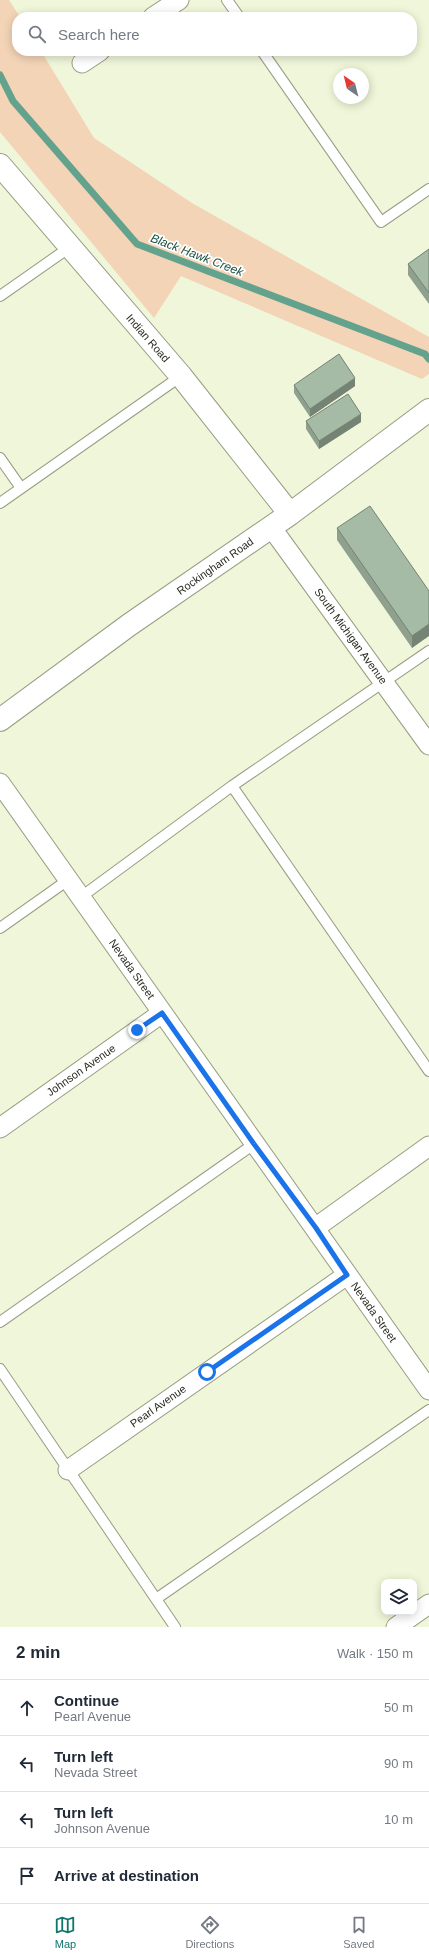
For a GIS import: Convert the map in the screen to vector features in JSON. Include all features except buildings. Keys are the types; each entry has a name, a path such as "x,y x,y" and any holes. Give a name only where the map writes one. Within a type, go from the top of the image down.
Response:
{"street":[{"path":"161,12 179,0"},
{"path":"82,63 92,56"},
{"name":"Indian Road","path":"0,166 181,376 290,514"},
{"name":"Rockingham Road","path":"0,720 129,625 290,514 429,410"},
{"name":"South Michigan Avenue","path":"272,527 429,745"},
{"name":"Nevada Street","path":"0,783 68,880 81,896 254,1144 316,1228 347,1275 429,1390"},
{"name":"Johnson Avenue","path":"0,1128 162,1013"},
{"path":"316,1228 429,1146"},
{"name":"Pearl Avenue","path":"68,1470 347,1275"},
{"path":"396,1627 429,1604"}],"lane":[{"path":"227,0 235,12"},
{"path":"265,56 381,222 429,189"},
{"path":"0,296 70,247"},
{"path":"0,503 181,376"},
{"path":"0,458 21,488"},
{"path":"81,896 232,786 429,651"},
{"path":"232,786 429,1071"},
{"path":"0,928 68,880"},
{"path":"0,1322 254,1144"},
{"path":"0,1370 175,1627"},
{"path":"156,1599 429,1410"}],"shaded area":[{"path":"0,0 9,0 17,12 12,12 12,56 44,56 94,138 192,203 429,337 429,374 422,379 181,276 154,318 0,132"}],"waterway":[{"name":"Black Hawk Creek","path":"0,75 13,101 137,244 425,354 429,359"}],"route":[{"path":"137,1030 162,1013 254,1144 316,1228 347,1275 207,1372"}]}
